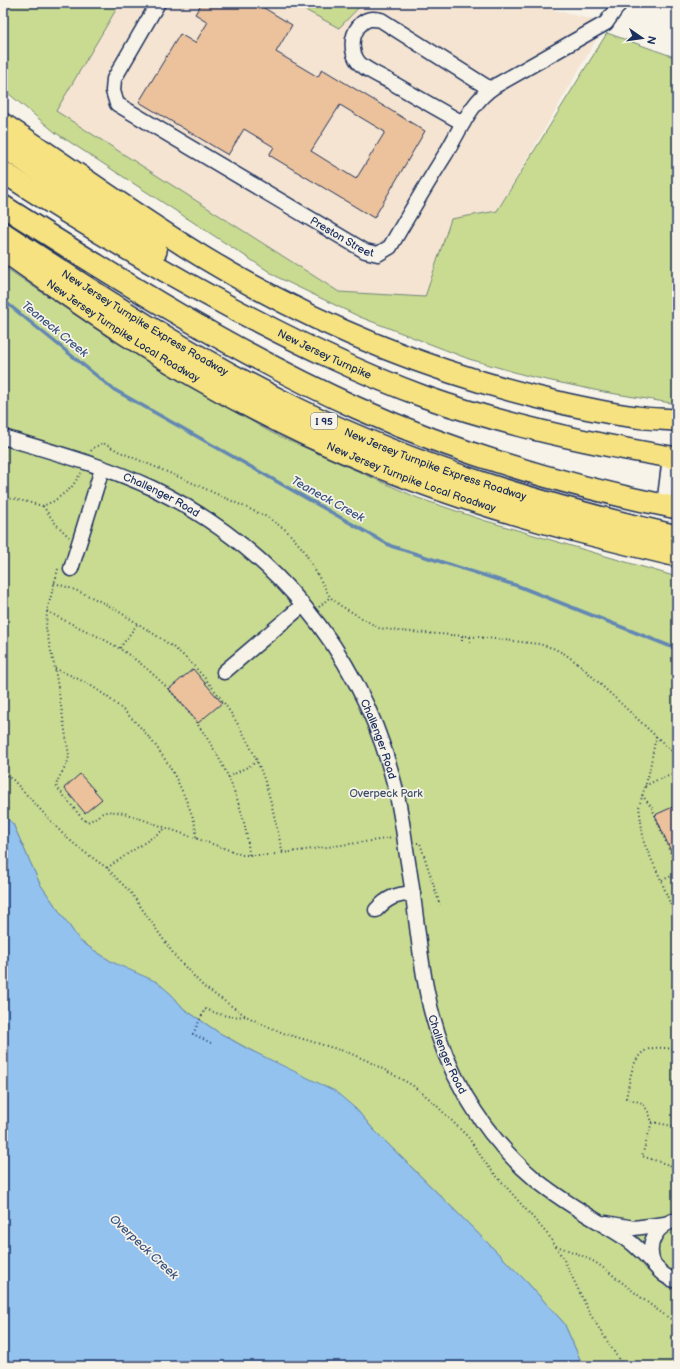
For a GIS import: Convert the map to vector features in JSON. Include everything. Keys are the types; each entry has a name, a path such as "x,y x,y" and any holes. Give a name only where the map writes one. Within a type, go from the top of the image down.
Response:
{"highway":[{"path":"3,124 154,227 205,259 273,297 327,323 397,353 480,381 555,401 637,417 677,429"},
{"path":"3,146 178,266 226,305"},
{"name":"New Jersey Turnpike","path":"3,172 127,250 226,305 338,361 427,397 523,427 596,444 674,458"},
{"path":"3,206 201,328 278,370 358,408 428,437 499,462 590,488 670,507"},
{"name":"New Jersey Turnpike Express Roadway","path":"3,233 97,295 176,343 254,387 342,430 433,466 504,491 600,518 677,536"},
{"name":"New Jersey Turnpike Local Roadway","path":"3,250 87,309 155,353 226,394 304,433 396,474 460,497 537,521 677,556"},
{"path":"637,417 677,420"},
{"path":"646,548 677,562"}],"street":[{"name":"Preston Street","path":"158,3 114,79 112,91 117,104 365,251 378,254 390,247 463,123 478,101 490,89 606,23 620,3"},
{"path":"463,123 376,74 359,62 353,50 353,38 363,21 372,18 381,20 490,89"},
{"name":"Challenger Road","path":"3,437 84,469 102,469 123,475 184,505 224,531 250,551 285,583 303,605 346,663 371,712 384,750 401,813 427,992 436,1030 445,1056 459,1085 477,1115 513,1160 557,1196 633,1244 663,1275 677,1281"},
{"path":"670,507 674,458"},
{"path":"65,568 102,469"},
{"path":"224,672 303,605"},
{"path":"376,910 386,900 401,894 413,893"},
{"name":"Challenger Road","path":"597,1221 634,1228 671,1222"},
{"name":"Challenger Road","path":"654,1265 651,1255 652,1243 656,1232 671,1222"}],"path":[{"path":"3,496 43,506 54,501 71,488 84,469 88,454 93,448 103,443 120,452 267,517 286,530 303,549 330,597 379,628 539,644 553,648 565,654 581,666 677,756"},
{"path":"43,506 55,523 69,537"},
{"path":"67,542 71,531"},
{"path":"65,568 54,583 47,610 46,629 55,669 69,755 68,764 58,778 56,786 77,813 87,822 94,820 102,813 110,811 124,813 242,855 283,853 391,838 397,840 397,846 420,843 440,905"},
{"path":"54,583 89,595 112,606 166,643 192,664 225,705 245,738 257,762 270,798 283,853"},
{"path":"47,610 120,649 149,670 173,695 208,738 228,777 243,818 249,844 249,855"},
{"path":"120,649 138,624"},
{"path":"462,636 462,641"},
{"path":"470,636 470,642"},
{"path":"55,669 62,671 98,690 130,716 149,736 171,768 183,792 197,830 196,838"},
{"path":"656,736 639,807 644,843 662,880 677,921"},
{"path":"228,777 257,762"},
{"path":"3,773 13,780 62,833 85,853 106,868 131,893 175,956 204,987 246,1016 286,1034 346,1052 368,1061 412,1085 431,1100 468,1137 487,1165 549,1236 564,1260 590,1314 623,1366"},
{"path":"645,786 657,780 677,774"},
{"path":"642,795 652,808 677,869"},
{"path":"106,868 166,828"},
{"path":"662,880 677,874"},
{"path":"211,1043 193,1034 205,1009 221,1015 232,1017 246,1016"},
{"path":"677,1049 648,1049 640,1055 635,1061 626,1098 642,1103 648,1111 652,1122 642,1156 675,1168 677,1159"},
{"path":"652,1122 677,1127"},
{"path":"555,1245 580,1254 605,1269 626,1287 677,1323"}],"shaded area":[{"path":"3,3 550,3 554,10 606,23 497,211 451,219 425,297 340,292 56,111"}],"green space":[{"path":"3,3 120,3 56,111 339,292 425,297 451,219 497,211 607,33 677,58 677,404 604,392 528,376 469,359 360,317 279,278 56,133 3,89"},
{"path":"292,3 363,3 339,28"},
{"name":"Overpeck Park","path":"3,266 105,335 270,432 418,498 483,520 677,577 677,1366 583,1366 564,1323 525,1280 373,1129 356,1109 218,1032 184,1009 171,994 112,962 80,941 40,884 13,824 3,814"}],"water":[{"name":"Overpeck Creek","path":"3,814 13,824 40,884 80,941 112,962 157,982 171,994 184,1009 218,1032 246,1048 335,1091 356,1109 373,1129 525,1280 564,1323 583,1366 11,1366 3,1355"}],"building":[{"path":"202,3 256,3 292,25 276,52 318,77 322,69 425,131 374,218 269,155 274,147 244,129 228,155 139,102 180,34 195,43 208,22 195,14","holes":["340,105 385,132 356,179 311,151"]},
{"path":"193,669 222,703 198,723 169,689"},
{"path":"80,774 102,799 85,813 64,788"},
{"path":"677,805 677,865 655,815"}],"waterway":[{"name":"Teaneck Creek","path":"3,300 113,389 391,546 518,586 677,649"}]}
